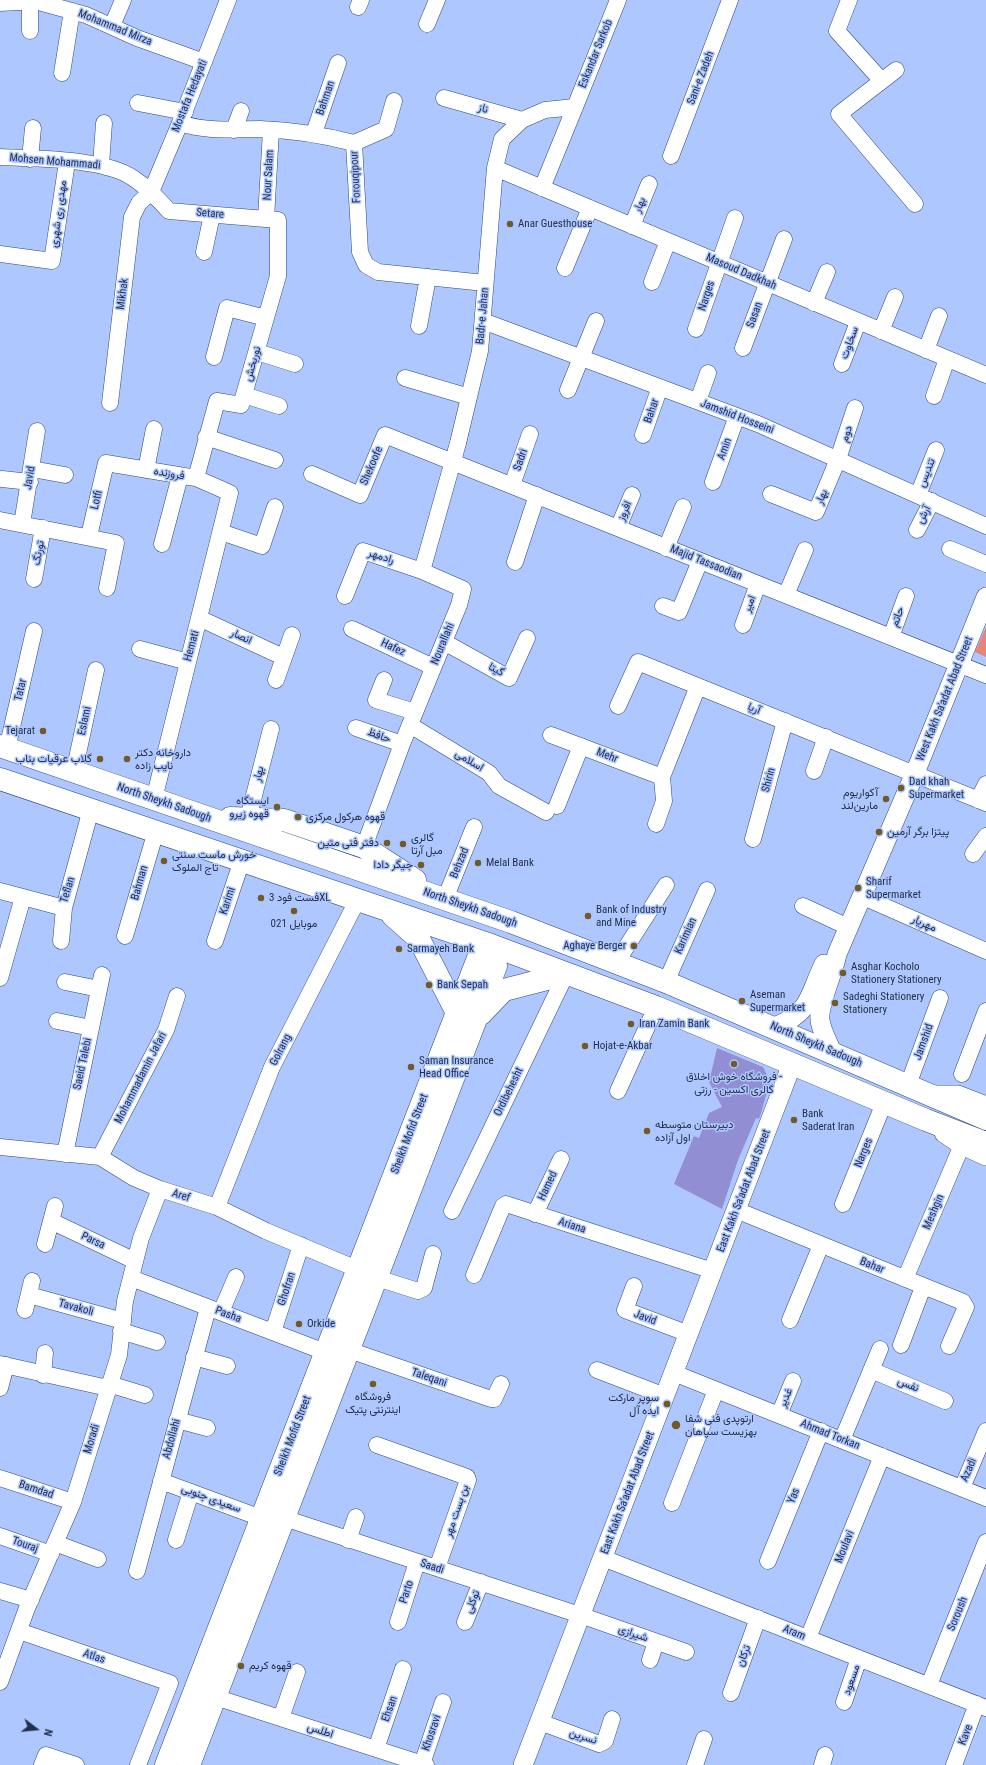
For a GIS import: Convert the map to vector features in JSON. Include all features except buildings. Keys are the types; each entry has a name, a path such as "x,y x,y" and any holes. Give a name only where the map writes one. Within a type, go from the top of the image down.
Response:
{"main road":[{"name":"North Sheykh Sadough","path":"4,748 501,919 666,982 775,1027 986,1119"},
{"path":"0,779 491,945 656,1007 926,1120 960,1139 986,1143"},
{"path":"95,811 109,801 110,791 106,783"},
{"path":"205,817 284,820 364,847 445,899"},
{"path":"384,908 419,939 466,1016 504,990 566,974"},
{"path":"491,945 501,919"},
{"name":"Sheikh Mofid Street","path":"166,1765 189,1735 208,1696 284,1518 377,1278 466,1016 480,953 491,945"},
{"name":"Sheikh Mofid Street","path":"208,1696 262,1518 357,1268 466,1016"},
{"name":"Sheikh Mofid Street","path":"189,1735 189,1765"}],"street":[{"path":"112,26 122,0"},
{"name":"Mostafa Hedayati","path":"151,192 228,0"},
{"path":"428,24 437,0"},
{"name":"Eskandar Sarkob","path":"542,188 618,0"},
{"name":"Sani-e Zadeh","path":"671,156 730,0"},
{"path":"849,0 837,31 881,80"},
{"name":"Mohammad Mirza","path":"9,2 50,2 86,15 137,38 204,62"},
{"path":"30,2 30,31"},
{"path":"62,73 72,11"},
{"name":"Bahman","path":"314,133 338,63"},
{"path":"896,70 881,80 839,114 915,204"},
{"name":"ناز","path":"444,98 522,120"},
{"path":"354,143 386,129 394,101"},
{"path":"138,104 182,117"},
{"path":"495,168 502,139 522,120 545,110 575,107"},
{"path":"234,130 241,111"},
{"name":"Forouqipour","path":"182,117 196,128 314,133 354,143 360,252 366,265 378,272 485,283"},
{"path":"101,165 104,123"},
{"path":"30,159 33,128"},
{"name":"Nour Salam","path":"271,130 272,219"},
{"name":"Mohsen Mohammadi","path":"0,157 101,165 132,177 151,192"},
{"name":"مهدی ری شهری","path":"0,254 52,261 67,162"},
{"name":"Masoud Dadkhah","path":"495,168 986,376"},
{"name":"Badr-e Jahan","path":"453,461 480,351 495,168"},
{"name":"بهار","path":"632,226 649,184"},
{"name":"Setare","path":"151,192 169,211 272,219"},
{"name":"Mikhak","path":"110,403 132,217 139,203 151,192"},
{"path":"565,268 590,208"},
{"path":"204,252 212,215"},
{"name":"Narges","path":"696,329 718,262 735,218"},
{"name":"نوربخش","path":"196,478 217,401 241,405 244,395 278,276 272,219"},
{"name":"Sasan","path":"743,348 784,239"},
{"path":"652,282 668,241"},
{"path":"814,303 827,272"},
{"path":"418,326 428,277"},
{"path":"881,331 895,297"},
{"path":"214,357 227,308 266,318"},
{"path":"926,350 940,316"},
{"name":"Jamshid Hosseini","path":"483,321 738,416 838,459 986,526"},
{"path":"568,390 596,321"},
{"name":"سخاوت","path":"842,364 858,322"},
{"path":"256,352 296,364"},
{"path":"934,396 947,359"},
{"path":"698,401 708,373"},
{"path":"405,378 470,396"},
{"name":"Bahar","path":"644,435 660,387"},
{"path":"244,395 279,406"},
{"name":"دوم","path":"838,459 855,408"},
{"name":"Amin","path":"713,482 738,416"},
{"path":"146,470 154,429"},
{"name":"Javid","path":"22,524 31,476 37,431"},
{"name":"Sadri","path":"512,485 530,434"},
{"name":"Shekoofe","path":"312,474 360,495 385,435 453,461"},
{"path":"206,437 275,460"},
{"name":"تندیس","path":"925,498 936,450"},
{"name":"بهار","path":"771,494 816,512 838,459"},
{"path":"422,571 453,461"},
{"name":"Majid Tassaodian","path":"453,461 666,548 986,675"},
{"name":"فروزنده","path":"106,463 196,478 230,493"},
{"name":"Lotfi","path":"89,536 106,463"},
{"path":"2,479 65,475"},
{"path":"162,544 180,476"},
{"name":"Hemati","path":"154,799 230,493"},
{"path":"515,562 536,495"},
{"name":"افروز","path":"618,528 632,495"},
{"name":"آرش","path":"917,530 925,498"},
{"path":"220,532 262,546 275,507"},
{"path":"666,548 683,507"},
{"path":"0,520 89,536 116,543 107,588"},
{"name":"تورنگ","path":"34,579 43,528"},
{"path":"950,549 986,564"},
{"path":"786,595 805,550"},
{"name":"رادمهر","path":"345,596 364,551 422,571"},
{"path":"663,606 679,612 700,561"},
{"name":"Nourallahi","path":"364,847 412,718 459,605 463,589 422,571"},
{"name":"امیر","path":"743,625 758,584"},
{"name":"حاتم","path":"891,637 906,596"},
{"name":"West Kakh Sa'adat Abad Street","path":"837,954 915,773 986,597"},
{"name":"انصار","path":"199,618 283,657"},
{"name":"Hafez","path":"352,629 433,667"},
{"name":"Tatar","path":"4,748 34,631"},
{"path":"276,680 292,635"},
{"name":"گیتا","path":"444,642 510,678 527,638"},
{"path":"140,648 188,662"},
{"name":"آریا","path":"618,706 638,662 915,773 982,802"},
{"name":"Eslami","path":"74,772 96,670"},
{"name":"اسلامی","path":"384,680 376,700 412,718 489,773 499,786 551,809 581,746"},
{"path":"656,824 664,801 662,777 698,686"},
{"name":"Shirin","path":"753,839 785,721"},
{"name":"حافظ","path":"356,728 402,744"},
{"name":"بهار","path":"248,818 271,729"},
{"name":"Mehr","path":"552,735 662,777"},
{"path":"814,771 826,737"},
{"path":"982,802 986,784"},
{"name":"Teflan","path":"0,891 64,908 95,811"},
{"name":"Behzad","path":"445,899 474,827"},
{"name":"Bahman","path":"125,936 156,831"},
{"path":"973,854 986,836"},
{"name":"Karimi","path":"215,941 242,860"},
{"path":"616,963 666,885"},
{"name":"Karimian","path":"666,982 707,890"},
{"name":"مهریار","path":"861,896 986,951"},
{"path":"0,978 23,898"},
{"name":"Golrang","path":"217,1207 272,1067 358,899"},
{"path":"803,906 848,927"},
{"path":"61,941 64,908"},
{"path":"775,1027 791,1020 804,1010 827,959 837,954"},
{"path":"832,1052 820,1022 819,1013 835,967 837,954"},
{"name":"Ordibehesht","path":"452,1211 566,974"},
{"name":"Saeid Talebi","path":"64,982 101,982 65,1154"},
{"name":"Mohammadamin Jafari","path":"100,1156 166,1030 177,996"},
{"name":"Jamshid","path":"908,1085 940,998"},
{"path":"618,1091 656,1007"},
{"path":"962,1074 986,1011"},
{"path":"57,1021 91,1028"},
{"name":"East Kakh Sa'adat Abad Street","path":"523,1765 792,1064"},
{"name":"North Sheykh Sadough","path":"932,1095 958,1095 986,1106"},
{"name":"Narges","path":"844,1204 884,1103"},
{"path":"960,1139 986,1156"},
{"name":"Meshgin","path":"905,1279 960,1139"},
{"name":"Aref","path":"0,1147 100,1156 134,1178 160,1190 217,1207 266,1231 357,1268"},
{"name":"Hamed","path":"536,1214 561,1159"},
{"name":"Moradi","path":"0,1682 31,1600 73,1502 118,1355 131,1278 141,1238 160,1190"},
{"name":"Ariana","path":"474,1275 503,1206 509,1205 713,1271"},
{"name":"Bahar","path":"736,1210 965,1304 966,1307 949,1346"},
{"name":"Parsa","path":"44,1244 53,1213 135,1261"},
{"name":"Ghofran","path":"273,1332 301,1245"},
{"path":"790,1320 821,1245"},
{"path":"377,1278 418,1291 422,1290 424,1288 433,1254"},
{"path":"214,1310 236,1277"},
{"name":"Pasha","path":"131,1278 325,1352"},
{"name":"Javid","path":"634,1286 625,1310 689,1334"},
{"path":"901,1345 923,1287"},
{"name":"Tavakoli","path":"29,1296 122,1326 157,1342"},
{"name":"Abdollahi","path":"137,1571 194,1357 214,1310"},
{"path":"842,1440 880,1349"},
{"name":"Taleqani","path":"349,1350 491,1399 494,1399 501,1384"},
{"path":"43,1375 45,1353"},
{"path":"194,1357 227,1366"},
{"path":"0,1388 3,1365 43,1375 109,1386 145,1395"},
{"path":"597,1370 665,1396"},
{"name":"نفس","path":"871,1370 945,1400"},
{"name":"Ahmad Torkan","path":"674,1373 986,1498"},
{"name":"غدیر","path":"779,1415 793,1381"},
{"path":"672,1503 716,1390"},
{"path":"177,1420 207,1428"},
{"name":"Azadi","path":"962,1488 986,1430"},
{"name":"Yas","path":"768,1561 821,1431"},
{"name":"بن بست مهر","path":"377,1445 467,1477 468,1480 437,1568"},
{"name":"Moulavi","path":"808,1638 882,1456"},
{"name":"Bamdad","path":"0,1478 73,1502"},
{"name":"سعیدی جنوبی","path":"161,1481 262,1518"},
{"path":"176,1540 191,1492"},
{"path":"348,1540 356,1517"},
{"name":"Saadi","path":"284,1518 580,1615"},
{"name":"Touraj","path":"0,1536 98,1559"},
{"name":"Soroush","path":"929,1685 986,1542"},
{"name":"Aram","path":"602,1558 982,1706"},
{"name":"Parto","path":"398,1622 417,1562"},
{"name":"توکلی","path":"465,1622 480,1582"},
{"path":"0,1591 31,1600"},
{"name":"شیرازی","path":"580,1615 686,1652"},
{"name":"ترکان","path":"731,1694 758,1618"},
{"name":"Atlas","path":"19,1631 170,1683 138,1765"},
{"path":"650,1660 656,1642"},
{"name":"مسعود","path":"844,1702 859,1658"},
{"name":"Ehsan","path":"376,1749 403,1669"},
{"path":"281,1718 297,1672"},
{"name":"اطلس","path":"208,1696 376,1749 400,1761 424,1764"},
{"name":"Khosravi","path":"424,1764 443,1702"},
{"name":"Kave","path":"954,1765 982,1706"},
{"name":"نسرین","path":"540,1722 599,1744 605,1741 612,1719"},
{"path":"695,1765 704,1739"},
{"path":"42,1765 46,1755 76,1765"}],"shaded area":[{"path":"986,627 986,657 975,652"}],"place":[{"name":"Anar Guesthouse","path":"510,224"},
{"name":"Tejarat","path":"43,731"},
{"name":"گلاب عرقیات بناب","path":"100,759"},
{"name":"داروخانه دکتر نایب زاده","path":"127,759"},
{"name":"Dad khah Supermarket","path":"901,788"},
{"name":"آکواریوم مارین‌لند","path":"886,799"},
{"name":"ایستگاه قهوه زیرو","path":"277,807"},
{"name":"قهوه هرکول مرکزی","path":"298,817"},
{"name":"پيتزا برگر آرمين","path":"879,832"},
{"name":"دفتر فنی متین","path":"387,843"},
{"name":"گالری مبل آرتا","path":"403,844"},
{"name":"خورش ماست سنتی تاج الملوک","path":"164,861"},
{"name":"Melal Bank","path":"478,863"},
{"name":"جیگر دادا","path":"421,865"},
{"name":"Sharif Supermarket","path":"858,888"},
{"name":"فست فود 3XL","path":"261,898"},
{"name":"موبایل 021","path":"294,911"},
{"name":"Bank of Industry and Mine","path":"588,916"},
{"name":"Aghaye Berger","path":"634,946"},
{"name":"Sarmayeh Bank","path":"399,949"},
{"name":"Asghar Kocholo Stationery Stationery","path":"843,973"},
{"name":"Bank Sepah","path":"429,985"},
{"name":"Aseman Supermarket","path":"742,1001"},
{"name":"Sadeghi Stationery Stationery","path":"835,1003"},
{"name":"Iran Zamin Bank","path":"631,1024"},
{"name":"Hojat-e-Akbar","path":"585,1046"},
{"name":"فروشگاه خوش اخلاق - گالری اکسین - رزتی","path":"734,1064"},
{"name":"Saman Insurance Head Office","path":"411,1067"},
{"name":"Bank Saderat Iran","path":"794,1120"},
{"name":"دبیرستان متوسطه اول آزاده","path":"647,1131"},
{"name":"Orkide","path":"299,1324"},
{"name":"فروشگاه اینترنتی پتیک","path":"373,1384"},
{"name":"سوپر مارکت ایده آل","path":"667,1404"},
{"name":"ارتوپدی فنی شفا بهزیست سپاهان","path":"676,1425"},
{"name":"قهوه کریم","path":"241,1666"}]}
